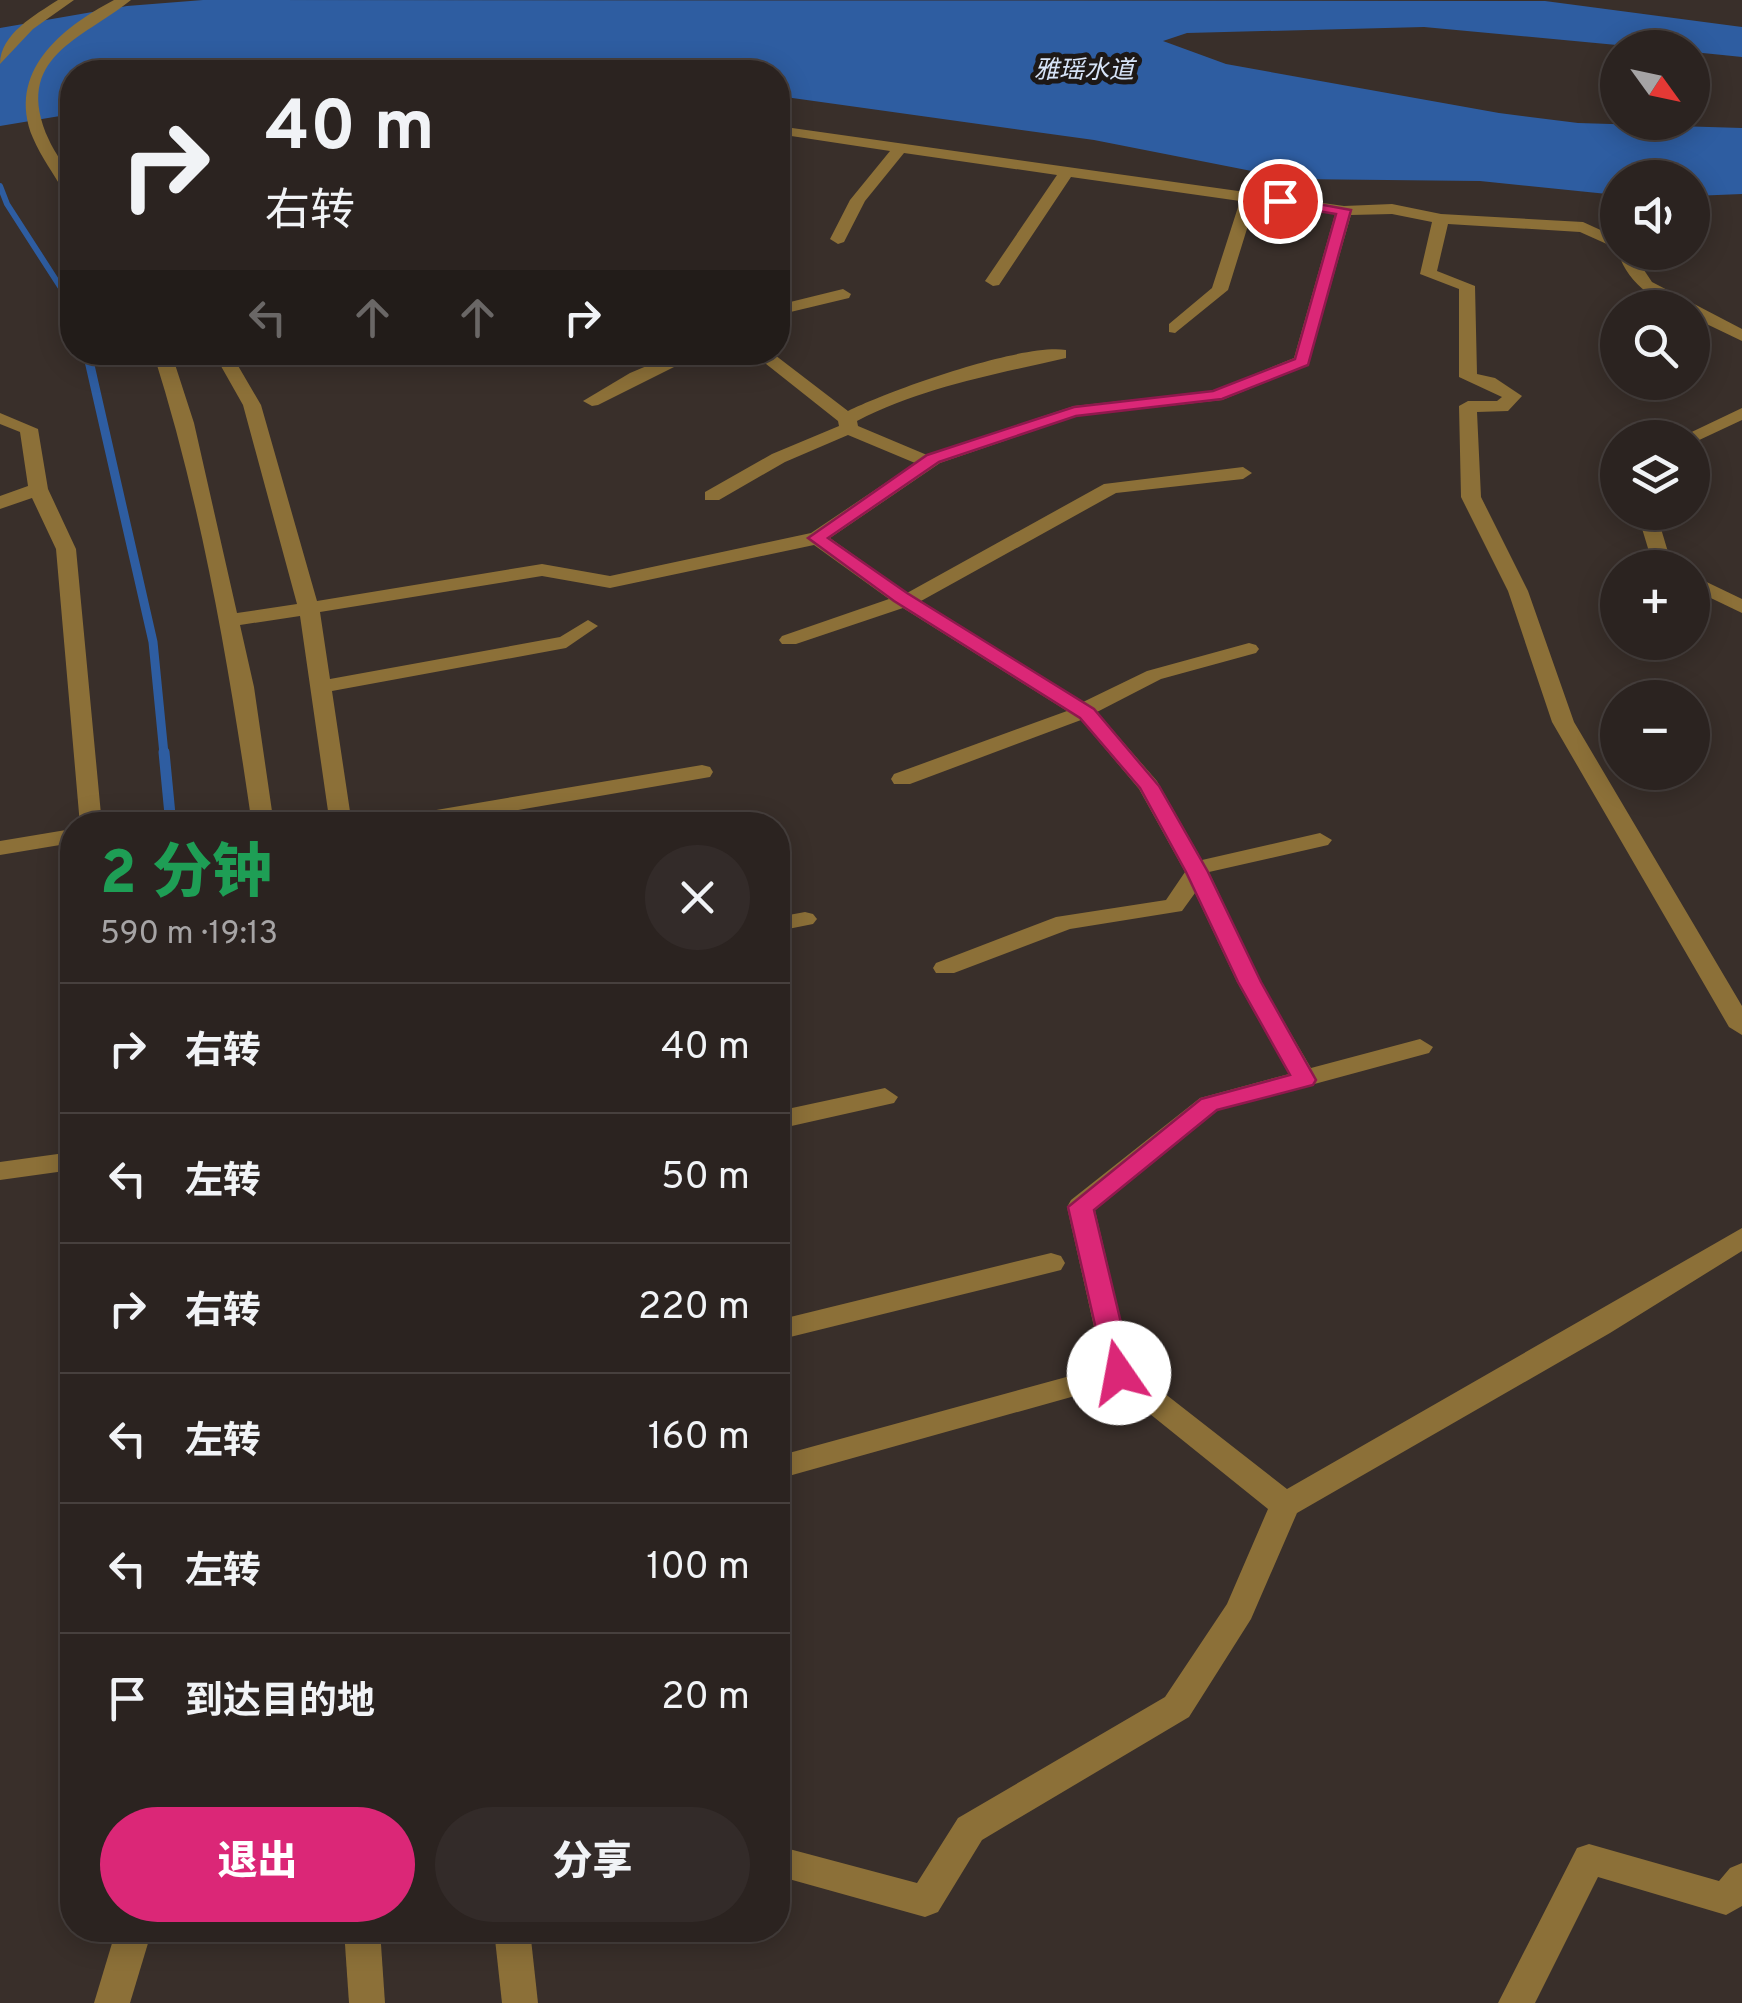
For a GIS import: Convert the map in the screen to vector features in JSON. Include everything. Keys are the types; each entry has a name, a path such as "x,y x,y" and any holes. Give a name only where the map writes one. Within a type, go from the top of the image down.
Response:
{"street":[{"path":"0,60 28,26 67,0"},
{"path":"60,171 39,134 30,94 33,83 58,42 86,19 124,0"},
{"path":"790,132 1344,210 1392,209 1440,219 1583,226 1600,235"},
{"path":"838,239 858,200 901,147"},
{"path":"993,281 1067,170"},
{"path":"1176,328 1220,290 1248,197"},
{"path":"228,621 542,570 610,582 816,538 928,462 1074,412 1216,396 1302,362 1344,210"},
{"path":"1440,219 1428,274 1467,286 1468,377 1489,382 1512,396 1502,407 1468,406 1471,497 1518,591 1562,722 1742,1027"},
{"path":"1636,270 1646,286 1654,290"},
{"path":"790,307 843,294"},
{"path":"1710,319 1742,336"},
{"path":"712,496 772,460 848,424 882,400 991,366 1060,354"},
{"path":"166,365 184,423 243,687 260,812"},
{"path":"228,365 252,405 308,610 338,812"},
{"path":"592,401 664,365"},
{"path":"775,365 848,424 928,462"},
{"path":"1710,428 1742,413"},
{"path":"0,418 28,429 38,489 66,549 91,812"},
{"path":"789,640 928,592 1111,488 1243,473"},
{"path":"0,503 38,489"},
{"path":"816,538 900,597 1087,714 1149,786 1304,1080"},
{"path":"1710,590 1742,606"},
{"path":"320,687 566,642 588,626"},
{"path":"902,779 1073,716 1154,675 1249,649"},
{"path":"466,812 702,772"},
{"path":"0,848 60,838"},
{"path":"945,968 1066,922 1174,906 1201,866 1320,840"},
{"path":"790,922 805,919"},
{"path":"1286,1506 1119,1373 1081,1207 1209,1104 1420,1047"},
{"path":"790,1117 885,1097"},
{"path":"0,1171 60,1162"},
{"path":"790,1864 925,1902 970,1829 1176,1707 1240,1610 1286,1506 1600,1326 1742,1238"},
{"path":"790,1327 1051,1263"},
{"path":"790,1464 1119,1373"},
{"path":"1516,2003 1589,1859 1726,1899 1742,1879"},
{"path":"112,2003 130,1942"},
{"path":"363,1942 368,2003"},
{"path":"513,1942 520,2003"}],"water":[{"name":"雅瑶水道","path":"203,0 1545,1 1742,27 1742,57 1710,54 1710,30 1600,30 1600,43 1424,27 1187,33 1163,41 1226,64 1499,113 1600,124 1600,140 1710,140 1710,127 1742,128 1742,194 1710,195 1710,160 1600,160 1600,193 1480,181 1292,179 1094,140 790,98 790,60 60,60 60,116 0,126 0,28 127,6"}],"waterway":[{"path":"0,186 7,204 60,286"},
{"path":"90,365 153,642 164,754"},
{"path":"164,752 170,812"}],"route":[{"path":"1119,1373 1081,1207 1209,1104 1304,1080 1149,786 1087,714 900,597 816,538 933,458 1074,412 1216,396 1302,362 1344,210 1280,201"}]}
